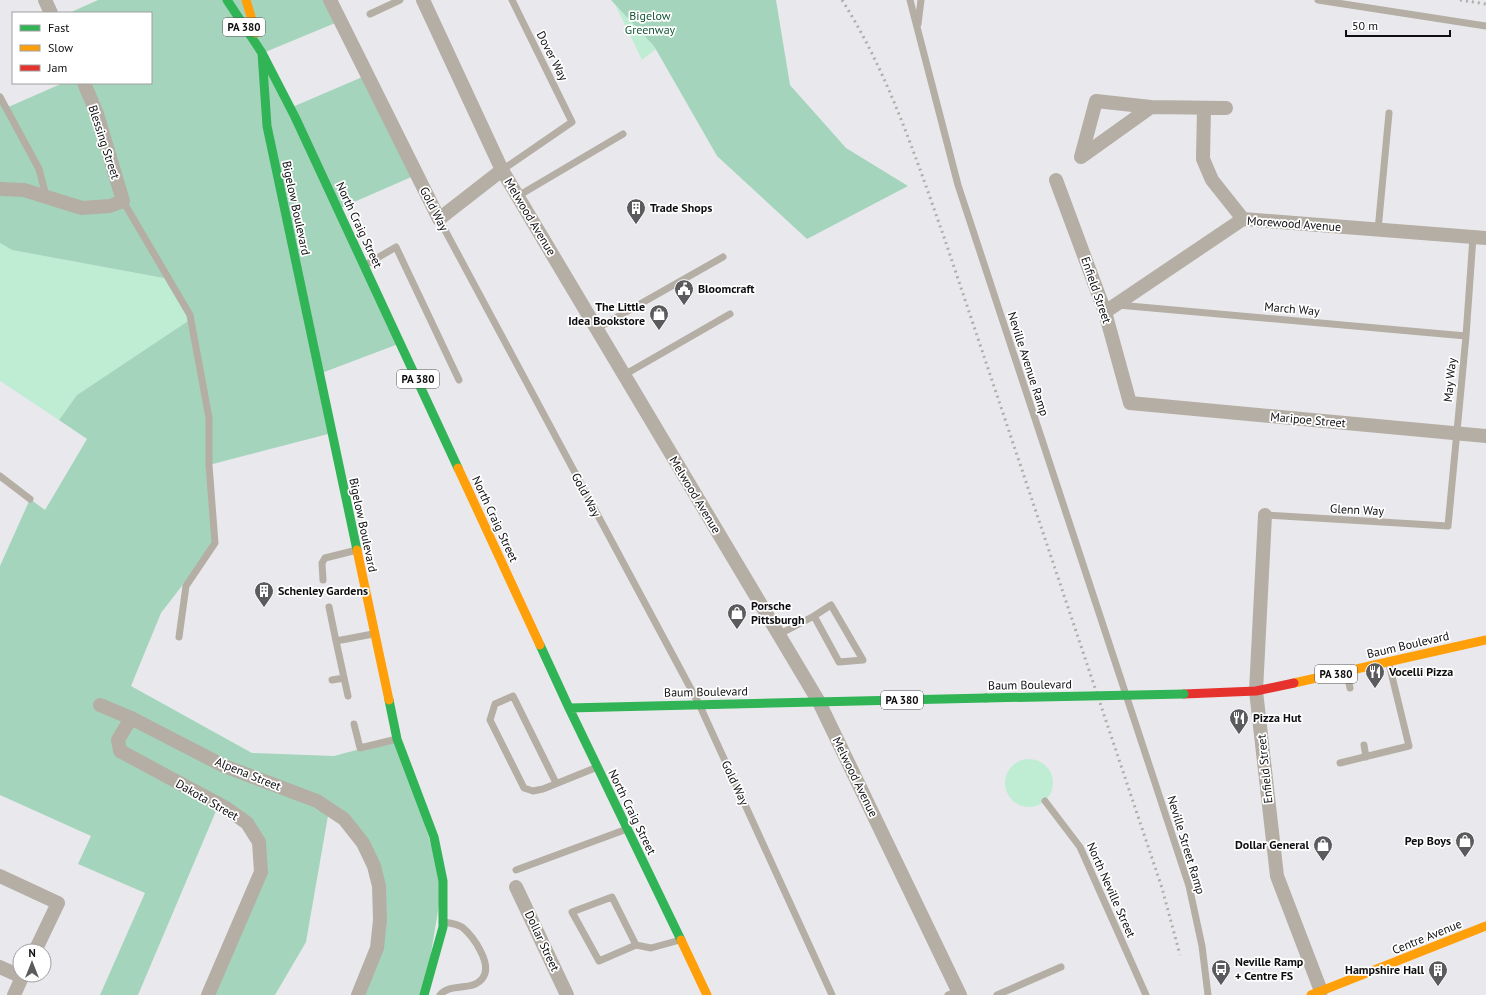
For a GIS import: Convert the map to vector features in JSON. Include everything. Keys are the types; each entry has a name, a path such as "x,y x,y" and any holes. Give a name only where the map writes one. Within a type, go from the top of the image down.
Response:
{"main road":[{"name":"Bigelow Boulevard","path":"227,0 262,53"},
{"name":"Bigelow Boulevard","path":"246,0 262,53 267,126 397,739 434,837 443,881 443,922 429,991"},
{"name":"North Craig Street","path":"262,53 365,265 569,708 707,995"},
{"name":"Baum Boulevard","path":"569,708 1184,694 1256,690 1347,672 1486,640"},
{"name":"Centre Avenue","path":"1316,993 1486,926"}],"street":[{"path":"45,0 51,12"},
{"name":"Gold Way","path":"330,0 439,220"},
{"name":"Melwood Avenue","path":"423,0 502,170 819,702 955,994"},
{"name":"Blessing Street","path":"84,84 96,114 123,201"},
{"path":"1151,107 1081,157 1096,101 1151,107 1226,108"},
{"path":"1204,108 1203,159 1212,180 1243,219"},
{"path":"439,220 502,170"},
{"name":"Enfield Street","path":"1056,180 1111,308 1130,403"},
{"path":"0,189 24,190 82,208 110,206 123,201"},
{"name":"Morewood Avenue","path":"1111,308 1243,219 1480,237"},
{"name":"Maripoe Street","path":"1130,403 1486,436"},
{"name":"Enfield Street","path":"1265,515 1256,690 1277,876 1316,993"},
{"name":"Alpena Street","path":"100,705 131,718 224,766 317,801 344,819 363,843 374,866 379,886 380,920 377,948 358,995"},
{"name":"Dakota Street","path":"131,718 118,740 120,750 226,808 247,823 259,842 261,872 208,995"},
{"path":"0,876 58,903 39,943"},
{"name":"Dollar Street","path":"516,887 567,995"},
{"path":"0,967 12,972"},
{"path":"14,995 20,983"}],"lane":[{"path":"370,14 400,0"},
{"name":"Dover Way","path":"502,170 572,122 512,0"},
{"name":"Neville Avenue Ramp","path":"917,28 921,0"},
{"path":"1318,0 1486,26"},
{"name":"Neville Avenue Ramp","path":"910,2 958,185 1034,419 1130,704"},
{"path":"0,97 39,169 46,196"},
{"path":"1378,230 1389,113"},
{"path":"518,196 622,134"},
{"path":"123,201 190,315 209,418 209,465 215,543 186,586 179,637"},
{"name":"Gold Way","path":"439,220 699,704 832,995"},
{"name":"May Way","path":"1448,526 1466,336 1480,237"},
{"path":"365,265 396,247 459,380"},
{"path":"596,329 723,257"},
{"name":"March Way","path":"1111,308 1466,336"},
{"path":"624,375 730,314"},
{"path":"0,476 30,499"},
{"name":"Glenn Way","path":"1265,515 1448,526"},
{"path":"323,580 321,569 325,558 357,550"},
{"path":"778,635 831,605 863,660 839,662 814,616"},
{"path":"329,607 348,696"},
{"path":"336,641 374,634"},
{"path":"1340,763 1409,746 1389,662"},
{"path":"1347,672 1350,688"},
{"path":"332,680 344,678"},
{"path":"556,783 513,696 495,704 490,720 524,788 533,791 556,783 597,767"},
{"name":"Neville Street Ramp","path":"1130,704 1189,886 1202,946 1208,995"},
{"path":"354,724 360,748 397,739"},
{"path":"1364,745 1366,757"},
{"name":"North Neville Street","path":"1045,802 1080,847 1146,995"},
{"path":"516,870 627,829"},
{"path":"636,945 612,896 572,912 599,961 636,945 651,948 680,940"},
{"path":"440,995 447,989 474,984 481,980 485,971 480,949 472,938 460,926 443,922"},
{"path":"996,995 1061,967"}],"green space":[{"path":"98,0 330,0 340,21 263,53 290,108 367,75 416,175 338,209 401,343 319,374 332,433 209,465 215,543 161,613 131,686 252,753 334,756 397,739 443,881 424,995 358,995 377,948 374,866 329,810 306,942 275,995 208,995 261,872 259,842 219,804 138,995 100,995 145,893 78,864 91,836 0,795 0,566 30,499 45,510 87,439 59,420 77,395 191,319 169,279 12,250 0,243 0,97 6,108 61,84 152,84 152,12 71,12"},
{"path":"611,0 776,0 790,85 846,148 908,186 807,239 717,156 654,46"},
{"name":"Bigelow Greenway","path":"613,0 717,0 642,60"},
{"path":"0,243 13,250 169,279 191,319 77,395 59,420 0,381"},
{"path":"1024,759 1034,759 1046,766 1053,778 1053,788 1046,800 1034,807 1024,807 1016,803 1009,796 1005,788 1005,778 1009,770 1016,763"}],"railway":[{"path":"842,0 874,57 900,117 945,240 1162,888 1180,955"},
{"path":"1460,0 1486,4"}],"traffic: fast":[{"path":"227,0 262,53 295,117 458,468"},
{"path":"262,53 267,126 357,550"},
{"path":"540,645 569,708 986,698"},
{"path":"986,698 1184,694"},
{"path":"389,700 397,739 434,837 443,881 443,927 424,995"},
{"path":"569,708 681,940"}],"traffic: slow":[{"path":"246,0 256,33"},
{"path":"458,468 540,645"},
{"path":"357,550 389,700"},
{"path":"1294,683 1486,640"},
{"path":"1311,995 1486,926"},
{"path":"681,940 707,995"}],"traffic: jam":[{"path":"1184,694 1256,691 1294,683"}],"place":[{"name":"Trade Shops","path":"636,225"},
{"name":"Bloomcraft","path":"684,306"},
{"name":"The Little Idea Bookstore","path":"659,331"},
{"name":"Schenley Gardens","path":"264,608"},
{"name":"Porsche Pittsburgh","path":"737,630"},
{"name":"Vocelli Pizza","path":"1375,689"},
{"name":"Pizza Hut","path":"1239,735"},
{"name":"Pep Boys","path":"1465,858"},
{"name":"Dollar General","path":"1323,862"},
{"name":"Neville Ramp + Centre FS","path":"1221,986"},
{"name":"Hampshire Hall","path":"1438,987"}]}
